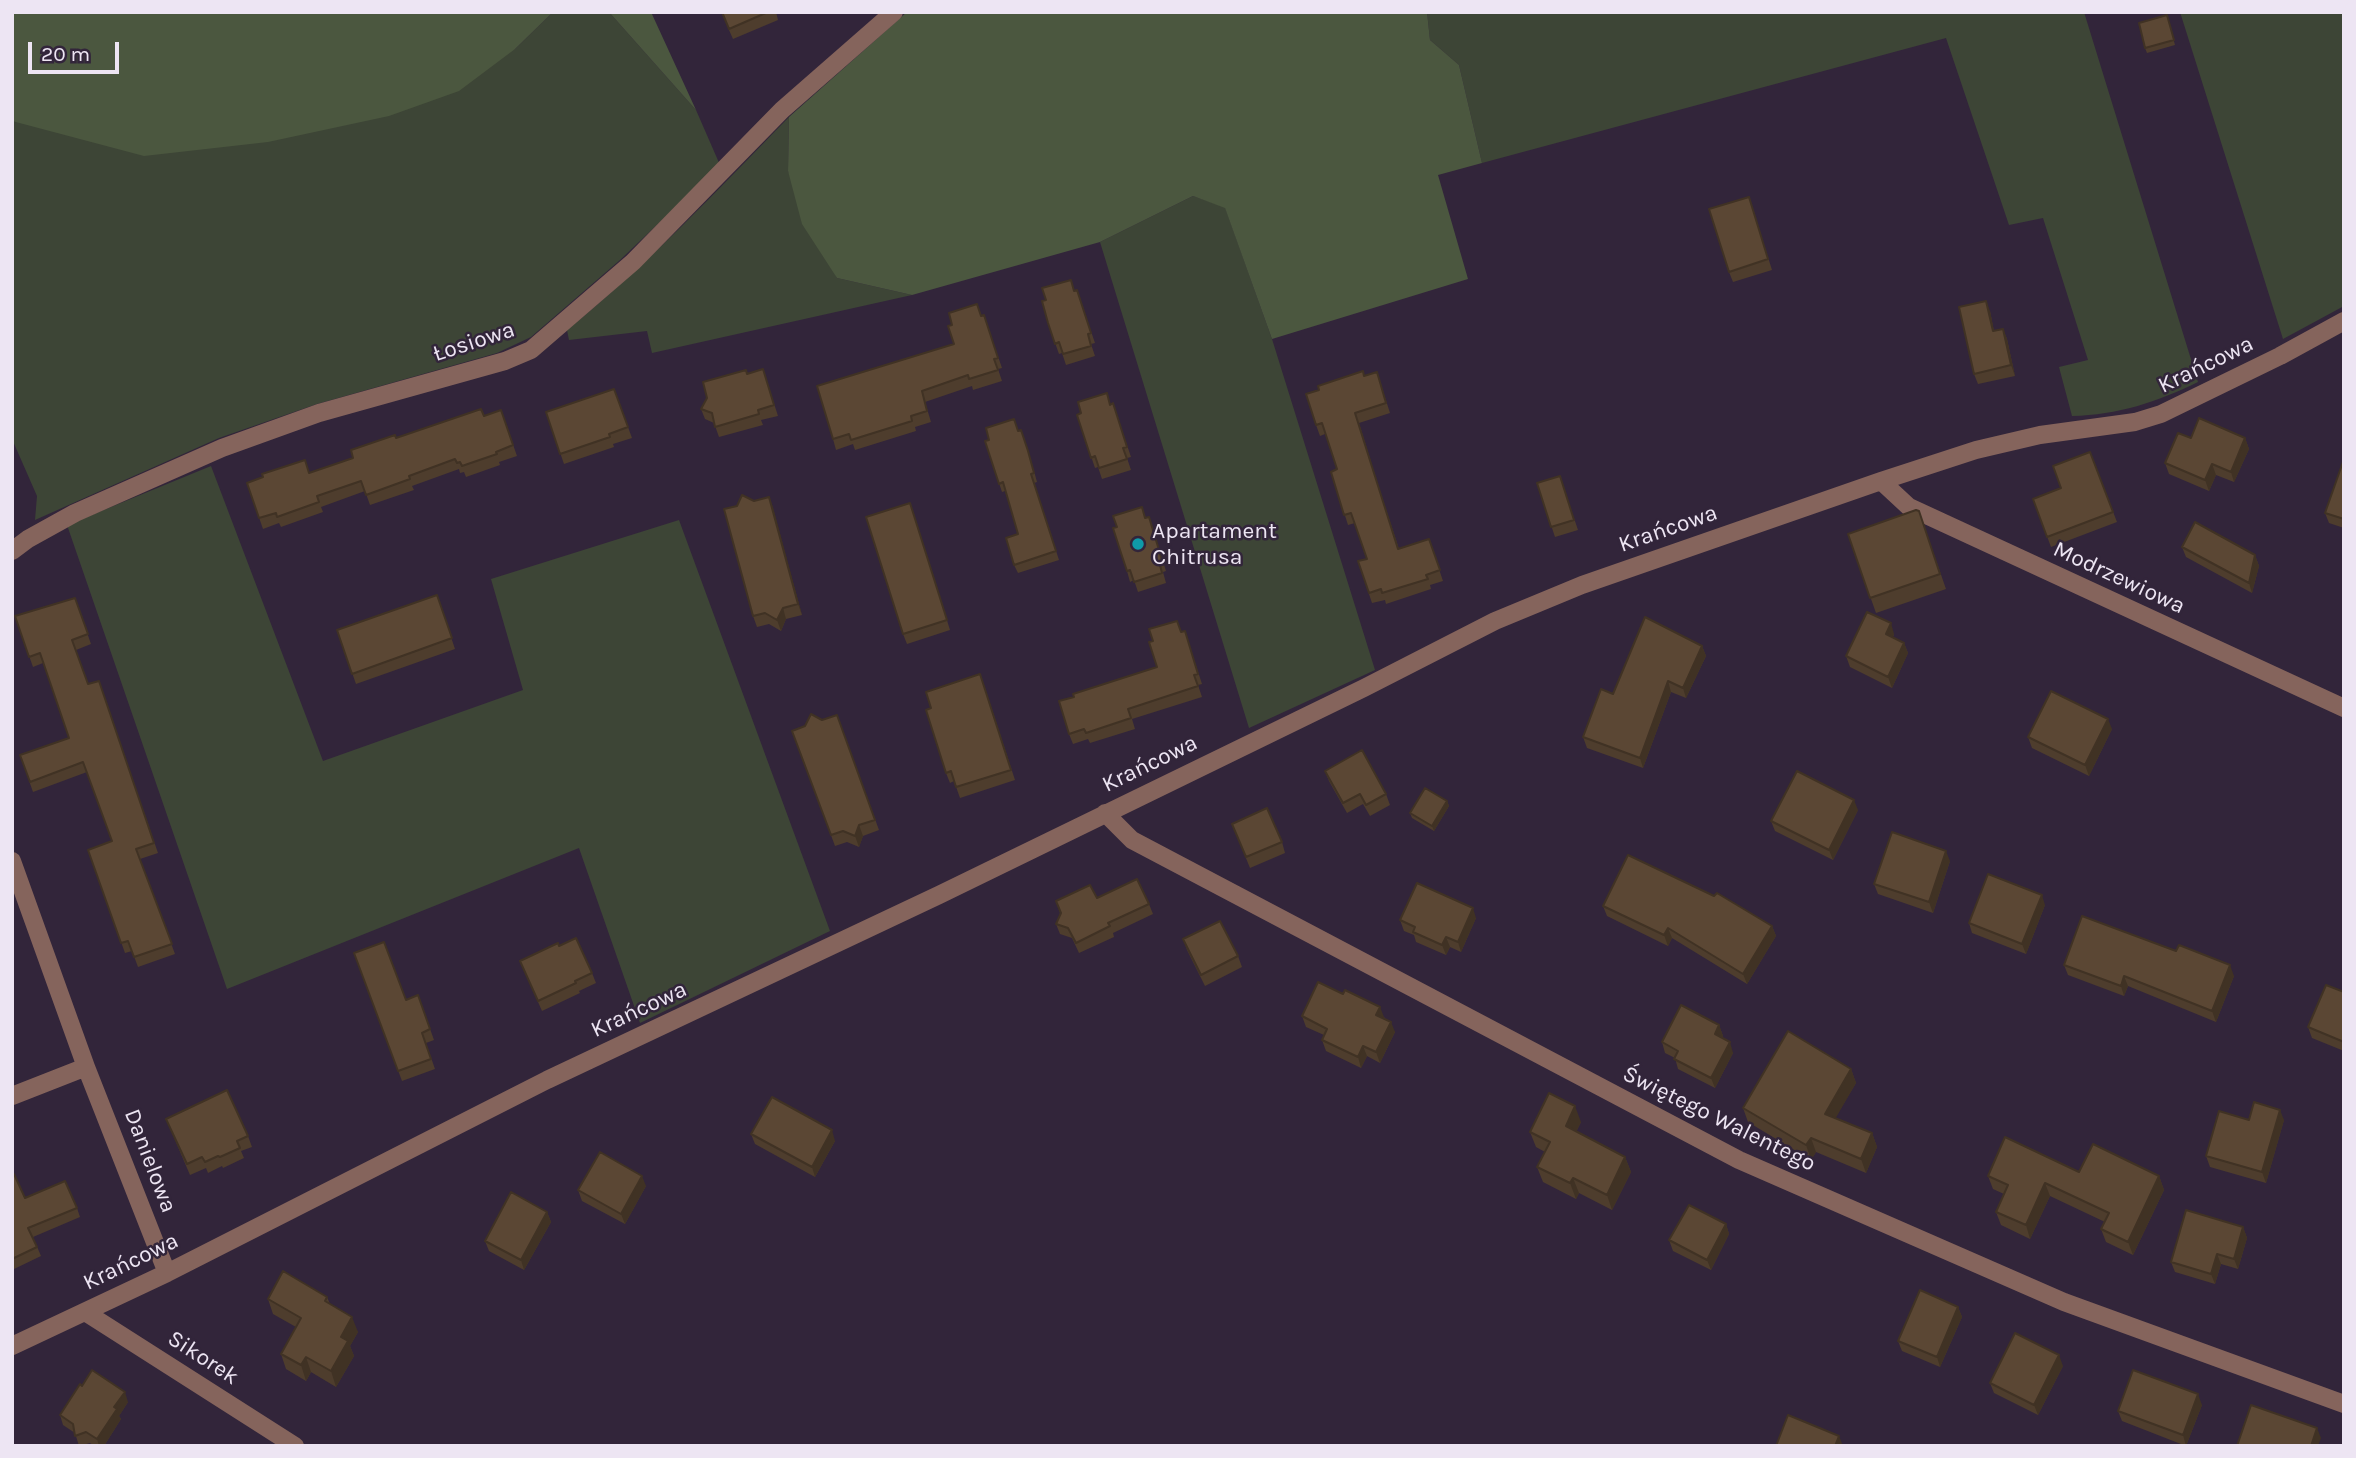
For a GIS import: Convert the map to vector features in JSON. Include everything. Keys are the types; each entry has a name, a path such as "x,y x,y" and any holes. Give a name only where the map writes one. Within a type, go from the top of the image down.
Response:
{"street":[{"name":"Łosiowa","path":"12,551 75,513 222,448 319,413 505,361 531,350 633,262 782,110 894,12"},
{"name":"Krańcowa","path":"12,1346 167,1273 547,1080 939,895 1352,694 1495,621 1583,585 1976,450 2040,435 2135,422 2161,414 2280,356 2344,321"},
{"name":"Modrzewiowa","path":"1881,481 1909,507 2344,708"},
{"name":"Świętego Walentego","path":"1105,813 1132,840 1739,1160 2064,1302 2344,1404"},
{"name":"Danielowa","path":"12,861 86,1067 167,1273"},
{"path":"12,1096 86,1067"},
{"name":"Sikorek","path":"85,1312 295,1446"}],"green space":[{"path":"12,12 553,12 515,49 459,91 389,116 268,142 144,156 12,121"},
{"path":"553,12 609,12 696,110 720,165 620,260 531,337 497,353 317,404 219,438 35,520 37,496 12,439 12,121 20,122 515,49"},
{"path":"609,12 651,12 696,110"},
{"path":"907,12 1427,12 1430,40 1459,65 1482,163 1438,175 1468,279 1272,339 1225,208 1193,196 1100,242 912,295 837,278 802,224 788,171 789,117"},
{"path":"1427,12 2084,12 2198,382 2137,406 2072,416 2059,367 2088,360 2043,218 2009,225 1946,38 1482,163 1459,65 1430,40"},
{"path":"2180,12 2344,12 2344,306 2283,339"},
{"path":"789,117 788,171 837,278 912,295 652,353 647,331 569,340 567,330 653,254"},
{"path":"1193,196 1225,207 1272,339 1375,670 1249,728 1100,242"},
{"path":"211,466 323,761 523,690 491,579 679,520 830,931 640,1023 579,848 227,989 67,525"}],"building":[{"path":"722,12 768,12 729,29"},
{"path":"2167,15 2174,40 2145,48 2139,23"},
{"path":"1749,197 1768,259 1729,272 1709,209"},
{"path":"1071,280 1091,333 1088,334 1091,346 1063,354 1059,342 1055,344 1048,323 1042,301 1046,300 1042,288"},
{"path":"1986,301 1993,331 2003,329 2011,365 1974,374 1959,307"},
{"path":"977,304 981,316 984,315 998,358 994,359 998,370 969,379 968,375 922,391 927,411 911,416 912,421 851,440 849,434 833,439 817,386 954,344 948,326 952,325 949,313"},
{"path":"763,369 774,405 758,410 759,414 715,427 712,413 701,409 707,398 703,382 746,370 747,374"},
{"path":"1363,371 1364,376 1377,372 1386,403 1355,413 1398,549 1429,539 1440,570 1426,575 1428,579 1382,593 1381,589 1369,593 1358,561 1367,559 1351,513 1344,515 1331,472 1337,469 1322,423 1316,425 1306,394 1319,390 1318,386"},
{"path":"614,389 628,427 609,434 610,437 560,454 546,412"},
{"path":"1107,393 1110,405 1113,403 1127,447 1123,448 1127,459 1099,468 1095,456 1091,458 1077,415 1081,413 1078,402"},
{"path":"481,409 484,416 501,410 513,445 496,452 497,454 462,466 455,459 366,495 361,481 317,496 319,502 277,517 276,513 259,518 247,483 263,477 262,474 305,460 309,473 353,458 351,450"},
{"path":"2199,418 2245,438 2231,472 2212,464 2205,480 2165,463 2178,433 2191,438"},
{"path":"1014,419 1028,451 1034,473 1031,474 1056,551 1014,565 1006,538 1018,534 1003,482 999,484 985,441 989,440 986,428"},
{"path":"2090,452 2113,512 2047,537 2033,499 2061,488 2053,466"},
{"path":"2344,459 2344,519 2325,513"},
{"path":"1560,476 1574,520 1551,527 1537,483"},
{"path":"742,495 754,501 769,497 798,604 783,608 777,620 765,613 753,616 724,509 737,506"},
{"path":"910,503 947,620 903,634 866,517"},
{"path":"1142,507 1145,518 1149,517 1162,560 1159,561 1162,573 1134,582 1130,570 1127,571 1113,528 1117,527 1113,516"},
{"path":"1919,511 1940,574 1870,598 1848,534"},
{"path":"2195,522 2255,555 2249,583 2182,547"},
{"path":"437,595 452,638 352,674 337,630"},
{"path":"75,598 88,634 72,640 88,684 99,681 154,843 136,849 172,944 134,957 128,941 121,943 88,850 112,841 83,762 30,782 20,755 69,738 40,653 29,657 15,616"},
{"path":"1867,612 1891,623 1886,634 1904,643 1888,677 1846,656"},
{"path":"1645,617 1702,646 1683,688 1668,681 1640,758 1583,737 1601,689 1613,694"},
{"path":"1177,621 1181,632 1185,631 1198,674 1194,675 1198,686 1128,709 1131,718 1086,733 1084,729 1069,734 1059,701 1157,667 1149,642 1153,641 1149,629"},
{"path":"980,674 1011,770 956,787 951,771 946,773 926,710 931,708 926,692"},
{"path":"2051,691 2108,719 2085,765 2028,737"},
{"path":"811,714 822,720 837,715 875,820 859,825 855,836 843,831 831,835 792,731 805,726"},
{"path":"1362,750 1386,794 1366,805 1360,794 1343,803 1325,771"},
{"path":"1797,771 1854,800 1829,850 1771,821"},
{"path":"1425,788 1447,801 1432,826 1410,813"},
{"path":"1267,808 1282,842 1246,857 1232,824"},
{"path":"1892,832 1946,851 1929,902 1874,884"},
{"path":"1628,855 1714,896 1717,893 1772,926 1743,974 1668,928 1664,935 1603,906"},
{"path":"1988,874 2042,895 2022,944 1969,923"},
{"path":"1137,879 1149,904 1108,923 1110,926 1076,943 1068,928 1056,924 1061,913 1056,901 1090,885 1097,898"},
{"path":"1417,883 1473,908 1458,942 1446,937 1442,945 1413,932 1415,927 1400,920"},
{"path":"2082,916 2176,951 2179,945 2230,965 2212,1011 2124,976 2121,986 2064,965"},
{"path":"1220,921 1238,956 1201,975 1183,939"},
{"path":"576,938 592,973 538,1001 520,961 558,943 559,946"},
{"path":"384,942 406,1000 418,995 430,1029 422,1033 431,1059 398,1071 354,953"},
{"path":"1318,982 1343,994 1345,990 1380,1007 1376,1015 1391,1022 1376,1052 1363,1046 1358,1057 1322,1040 1327,1029 1302,1016"},
{"path":"2326,985 2344,992 2344,1042 2308,1027"},
{"path":"1681,1005 1719,1025 1715,1034 1730,1042 1711,1078 1674,1059 1678,1051 1662,1042"},
{"path":"1788,1031 1851,1069 1825,1114 1872,1133 1861,1159 1811,1138 1806,1145 1743,1108"},
{"path":"227,1090 248,1136 237,1141 240,1148 205,1162 202,1157 187,1164 166,1119"},
{"path":"1549,1093 1575,1106 1566,1126 1625,1157 1607,1195 1573,1178 1570,1183 1537,1167 1550,1142 1530,1132"},
{"path":"772,1097 832,1130 812,1167 751,1134"},
{"path":"2254,1102 2280,1110 2262,1172 2206,1156 2219,1111 2249,1120"},
{"path":"2005,1137 2079,1172 2093,1144 2159,1176 2128,1242 2101,1229 2109,1213 2045,1183 2026,1225 1996,1212 2008,1185 1988,1176"},
{"path":"600,1152 642,1176 621,1214 578,1190"},
{"path":"12,1174 25,1198 65,1181 77,1208 28,1228 37,1247 12,1259"},
{"path":"511,1192 547,1212 521,1260 485,1241"},
{"path":"1689,1205 1726,1224 1707,1260 1669,1240"},
{"path":"2186,1210 2243,1227 2234,1259 2217,1254 2211,1274 2171,1262"},
{"path":"283,1271 327,1297 325,1301 352,1317 341,1337 348,1341 331,1371 306,1357 301,1365 281,1354 301,1318 268,1299"},
{"path":"1920,1290 1958,1307 1937,1357 1898,1341"},
{"path":"2015,1333 2059,1355 2034,1405 1990,1383"},
{"path":"92,1370 125,1392 97,1439 86,1432 75,1436 73,1424 60,1415"},
{"path":"2133,1370 2198,1394 2183,1435 2118,1411"},
{"path":"2251,1405 2317,1428 2311,1446 2237,1446"},
{"path":"1788,1415 1839,1436 1835,1446 1776,1446"}],"place":[{"name":"Apartament Chitrusa","path":"1138,544"}]}
